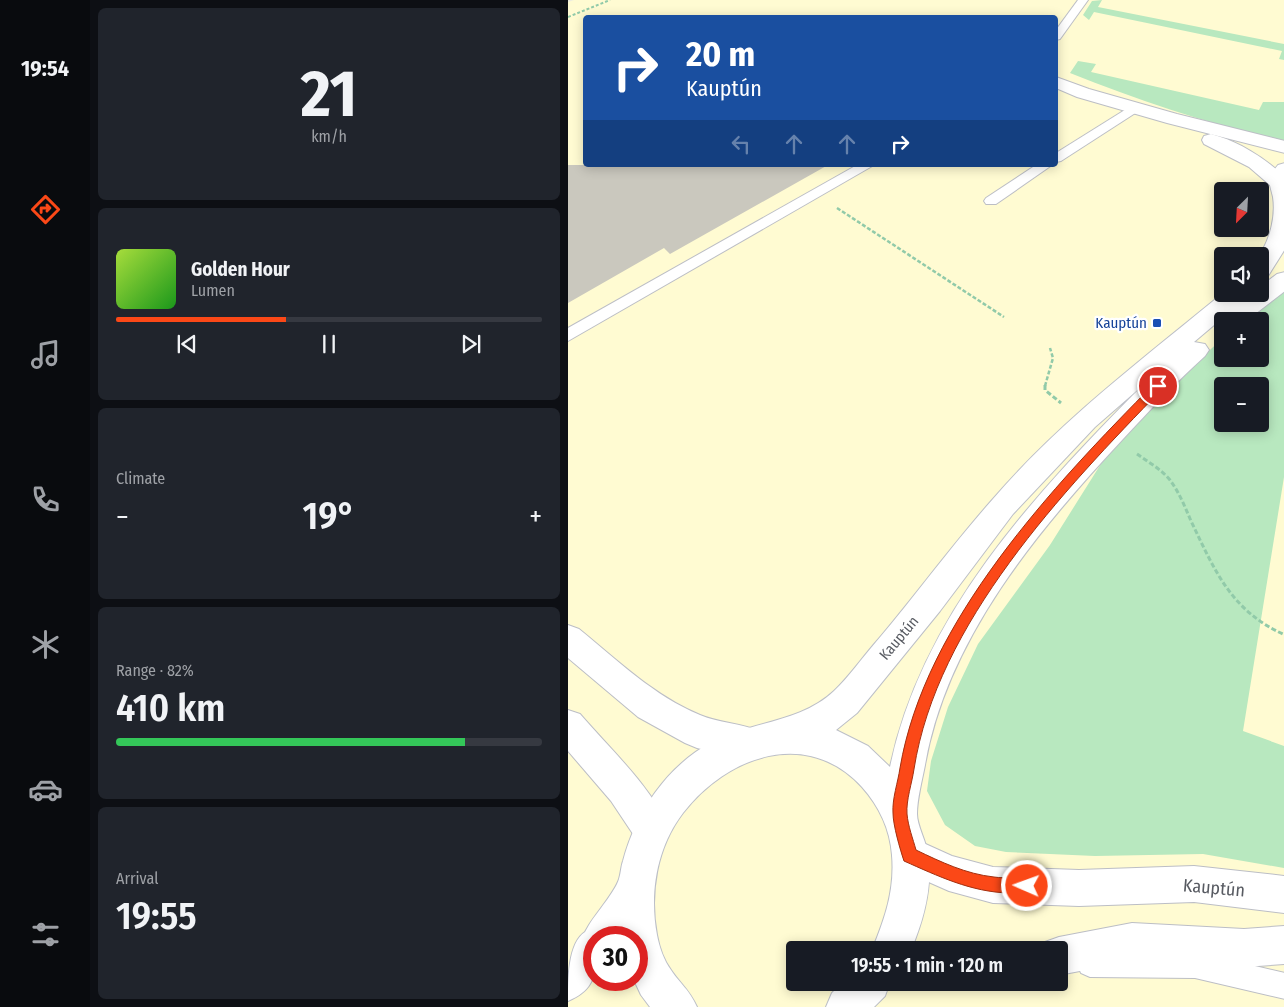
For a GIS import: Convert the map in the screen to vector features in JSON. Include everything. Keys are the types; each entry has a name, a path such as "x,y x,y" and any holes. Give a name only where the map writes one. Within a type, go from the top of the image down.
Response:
{"street":[{"path":"1058,83 1083,93 1136,106 1172,119 1256,162 1282,188 1284,221 1282,235 1269,256"},
{"path":"1172,119 1203,125 1284,147"},
{"path":"1242,312 1284,278"},
{"name":"Kauptún","path":"785,736 823,720 846,702 929,601 1003,506 1086,420 1226,302"},
{"name":"Kauptún","path":"900,813 910,750 925,702 962,624 1007,557 1061,490 1110,435 1183,362 1214,336"},
{"name":"Kauptún","path":"568,639 649,706 697,731 747,743"},
{"path":"568,726 623,789 652,830"},
{"name":"Kauptún","path":"676,1007 654,979 638,936 636,888 642,858 652,830 677,791 710,761 747,743 766,737 785,736 821,740 853,755 880,780 900,813 910,855 908,899 896,941"},
{"name":"Kauptún","path":"910,855 949,874 993,885 1079,888 1194,884 1284,895"},
{"name":"Kauptún","path":"610,926 636,888"},
{"path":"1068,954 1132,942 1244,948 1284,945"},
{"path":"1244,948 1284,962"},
{"path":"568,981 583,962"}],"lane":[{"path":"1058,34 1083,0"},
{"path":"1058,157 1136,106"},
{"path":"568,335 863,167"},
{"path":"991,201 1042,167"},
{"path":"1068,964 1195,966 1284,986"}],"path":[{"path":"568,17 610,0"},
{"path":"833,206 1004,317"},
{"path":"1050,348 1054,353 1054,359 1045,382 1045,390 1066,407"},
{"path":"1130,448 1172,482 1222,582 1238,604 1250,615 1277,633 1284,635"}],"shaded area":[{"name":"Kauptún","path":"574,0 1284,0 1284,1007 568,1007 568,2"}],"green space":[{"path":"1102,0 1098,7 1284,44 1284,60 1279,59 1282,51 1094,12 1089,20 1083,15 1092,1"},
{"path":"1078,61 1096,64 1091,72 1259,110 1263,102 1284,102 1284,141 1176,112 1070,73"},
{"path":"1284,290 1284,477 1243,731 1284,746 1284,868 1203,854 1095,856 1006,852 975,846 945,825 927,791 931,761 948,707 978,644 1050,545 1104,459 1165,391 1214,346 1214,367 1269,367 1269,312 1256,312"}],"building":[{"path":"568,165 583,165 583,167 824,167 670,254 664,248 568,303"}],"place":[{"name":"Kauptún","path":"1157,323"}],"route":[{"path":"1027,886 993,885 949,874 910,855 900,813 910,750 928,693 962,624 1007,557 1061,490 1110,435 1158,386"}]}
